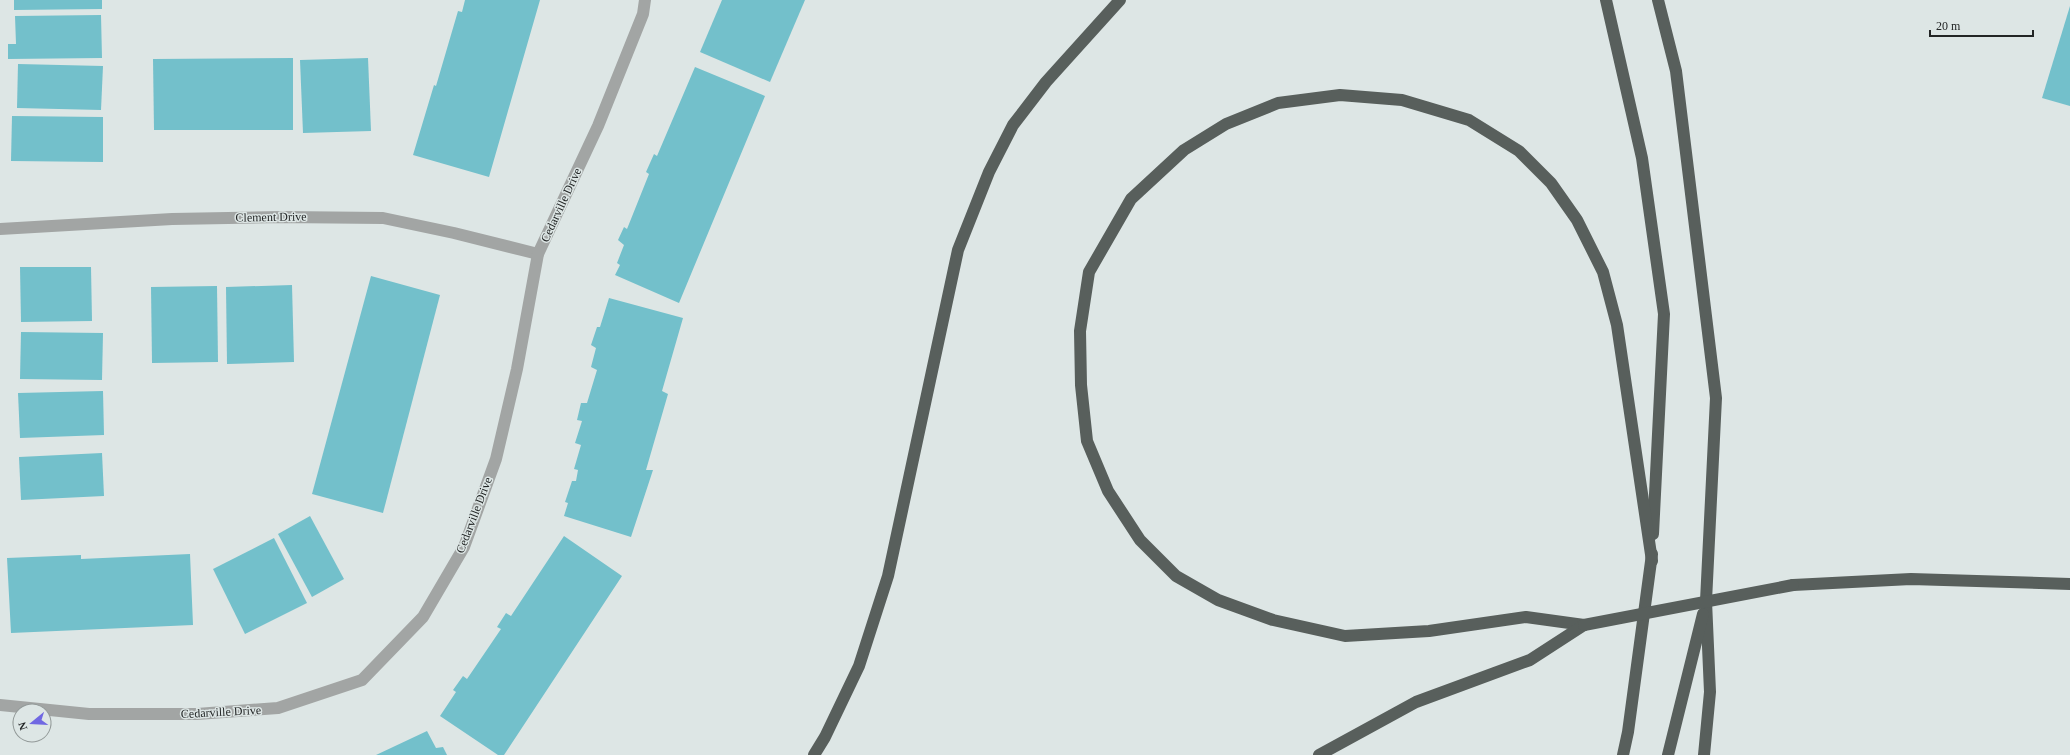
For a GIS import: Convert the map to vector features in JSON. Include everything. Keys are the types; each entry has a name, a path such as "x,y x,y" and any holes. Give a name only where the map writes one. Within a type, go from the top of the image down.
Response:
{"highway":[{"path":"814,755 825,737 860,666 888,576 958,250 989,172 1013,125 1046,82 1120,0"},
{"path":"1606,0 1642,158 1664,314 1652,561 1628,732 1623,755"},
{"path":"1658,0 1676,71 1716,398 1706,601 1710,692 1704,755"},
{"path":"1652,561 1617,325 1603,272 1577,220 1552,183 1519,151 1469,120 1402,100 1340,95 1278,103 1226,124 1184,150 1131,199 1089,272 1080,331 1081,386 1087,441 1108,491 1140,540 1176,576 1218,600 1273,620 1345,636 1429,631 1526,617 1584,625 1793,585 1911,579 2070,584"},
{"path":"1668,755 1706,601"},
{"path":"1319,755 1416,702 1530,660 1584,625"}],"street":[{"name":"Cedarville Drive","path":"0,705 89,714 197,714 278,708 362,680 423,617 464,547 496,459 517,369 538,254 598,126 643,14 645,0"},
{"name":"Clement Drive","path":"0,229 172,219 282,216 383,218 454,233 538,254"}],"building":[{"path":"14,0 102,0 102,9 14,10"},
{"path":"465,0 540,0 489,177 413,155 434,85 436,86 458,11 462,12"},
{"path":"722,0 805,0 770,82 700,52"},
{"path":"2070,6 2070,106 2042,98"},
{"path":"101,15 102,58 8,59 8,44 16,44 15,16"},
{"path":"293,58 293,130 154,130 153,59"},
{"path":"368,58 371,131 303,133 300,60"},
{"path":"18,64 103,66 101,110 17,108"},
{"path":"695,67 765,96 679,303 615,275 620,265 617,263 624,245 618,240 624,227 627,229 649,174 646,172 654,154 657,156"},
{"path":"12,116 103,117 103,162 11,161"},
{"path":"20,267 91,267 92,321 21,322"},
{"path":"371,276 440,295 383,513 312,494"},
{"path":"292,285 294,362 227,364 226,287"},
{"path":"217,286 218,362 152,363 151,287"},
{"path":"609,298 683,318 662,391 668,394 646,470 653,470 631,537 564,516 568,503 565,502 572,481 576,481 578,470 574,469 581,445 575,443 582,421 577,420 581,403 587,403 597,370 591,367 596,348 591,345 597,327 600,327"},
{"path":"21,332 103,333 102,380 20,379"},
{"path":"103,391 104,435 20,438 18,393"},
{"path":"102,453 104,496 21,500 19,457"},
{"path":"310,516 344,579 312,597 278,534"},
{"path":"564,536 622,576 504,755 498,755 440,716 456,692 453,690 463,676 467,679 501,629 497,627 506,613 511,616"},
{"path":"274,538 307,603 245,634 213,569"},
{"path":"190,554 193,625 11,633 7,558 81,555 81,559"},
{"path":"427,731 436,748 443,747 447,755 376,755"}]}
